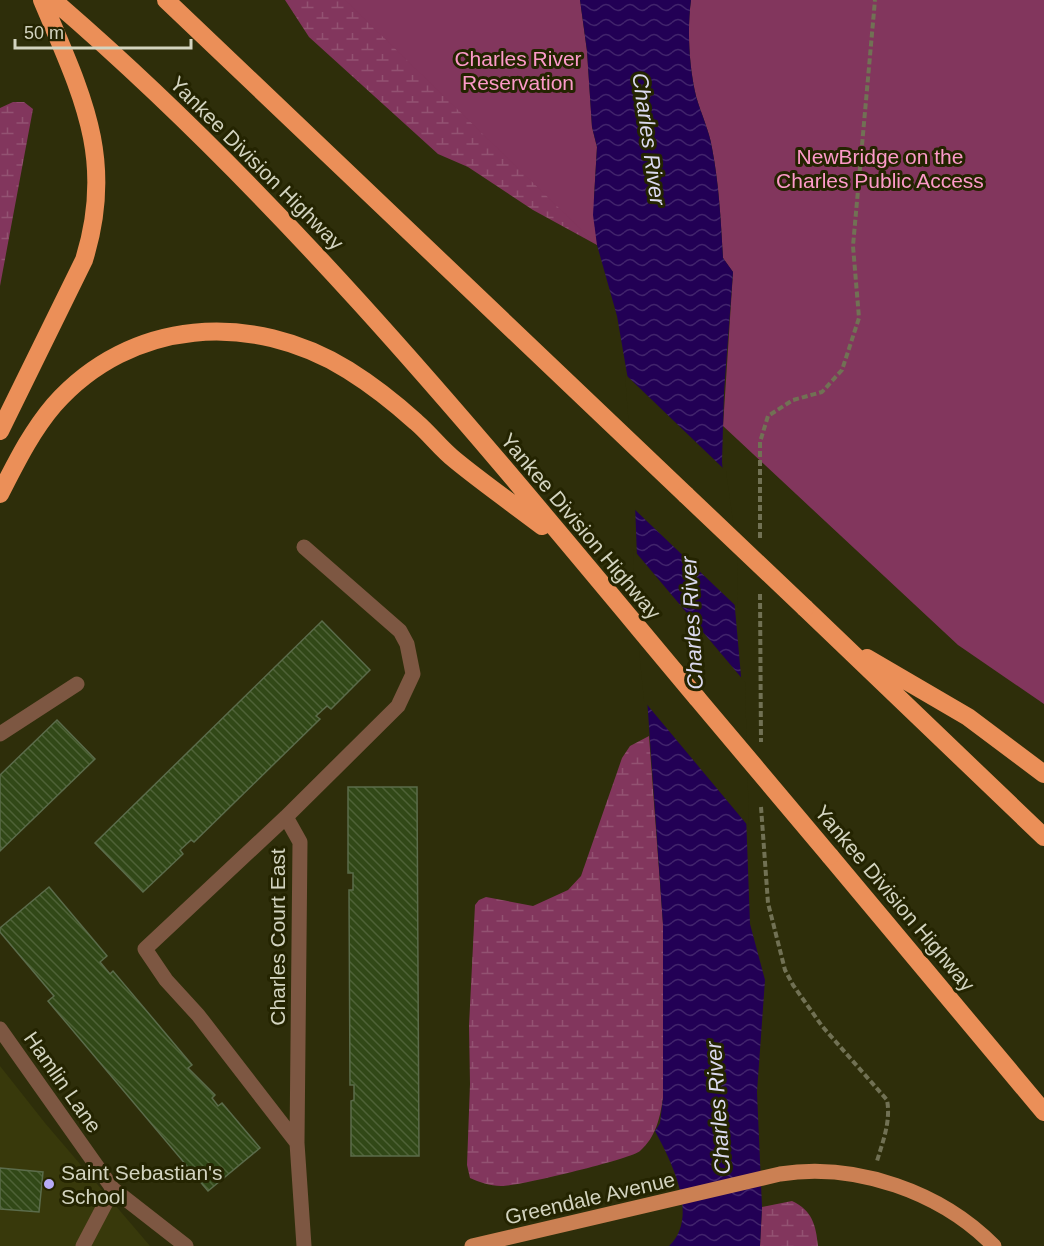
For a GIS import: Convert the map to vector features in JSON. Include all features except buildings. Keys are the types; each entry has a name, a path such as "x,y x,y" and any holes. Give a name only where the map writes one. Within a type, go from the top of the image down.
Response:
{"highway":[{"path":"0,431 84,260 98,195 98,172 91,124 42,0"},
{"name":"Yankee Division Highway","path":"53,0 164,100 285,219 400,347 570,546 1044,1112"},
{"path":"166,0 1044,837"},
{"path":"0,494 22,451 43,419 71,389 103,365 137,347 170,337 203,332 240,332 293,343 348,370 416,422 453,459 570,546"},
{"path":"839,642 968,717 1044,774"}],"main road":[{"name":"Greendale Avenue","path":"472,1246 780,1174 807,1171 836,1172 902,1188 951,1212 994,1246"}],"street":[{"name":"Charles Court East","path":"304,547 400,631 407,644 413,674 398,706 286,817 300,842 297,1143 304,1246"},
{"path":"0,734 77,684"},
{"path":"286,817 145,949 166,980 198,1015 297,1143"},
{"name":"Hamlin Lane","path":"0,1029 113,1188 186,1246"},
{"path":"83,1246 113,1188"}],"path":[{"path":"760,469 760,442 768,416 793,400 822,392 842,370 859,318 853,246 875,0"}],"shaded area":[{"name":"Saint Sebastian's School","path":"0,1066 45,1123 150,1246 0,1246"}],"green space":[{"name":"Charles River Reservation","path":"285,0 580,0 597,245 533,210 468,167 438,154 309,37"},
{"name":"Charles River Reservation","path":"345,0 580,0 587,51 592,127 597,147 593,215 597,245"},
{"name":"NewBridge on the Charles Public Access","path":"691,0 1044,0 1044,704 958,645 723,426 733,272 723,258 714,162 692,73 689,48"},
{"path":"13,102 24,102 33,109 0,286 0,108"},
{"path":"649,736 663,924 663,1098 656,1127 650,1140 640,1151 616,1160 511,1185 501,1186 477,1181 470,1178 467,1165 470,1084 469,1026 475,905 486,897 533,906 568,890 581,876 622,758 630,746"},
{"path":"792,1201 804,1209 812,1219 818,1246 760,1246 762,1207"}],"water":[{"name":"Charles River","path":"580,0 691,0 689,48 692,73 714,162 723,258 733,272 724,392 722,462 741,676 750,924 765,980 757,1092 762,1207 760,1246 669,1246 678,1234 682,1220 682,1205 675,1173 655,1131 660,1123 663,1098 663,924 637,557 631,397 617,316 597,245 593,215 597,147 592,127 587,51"}],"pier":[{"path":"625,374 726,471 737,550 738,608 631,506 631,455"},
{"path":"633,549 745,682 749,827 644,701 636,620"}],"place":[{"name":"Saint Sebastian's School","path":"49,1184"}]}
